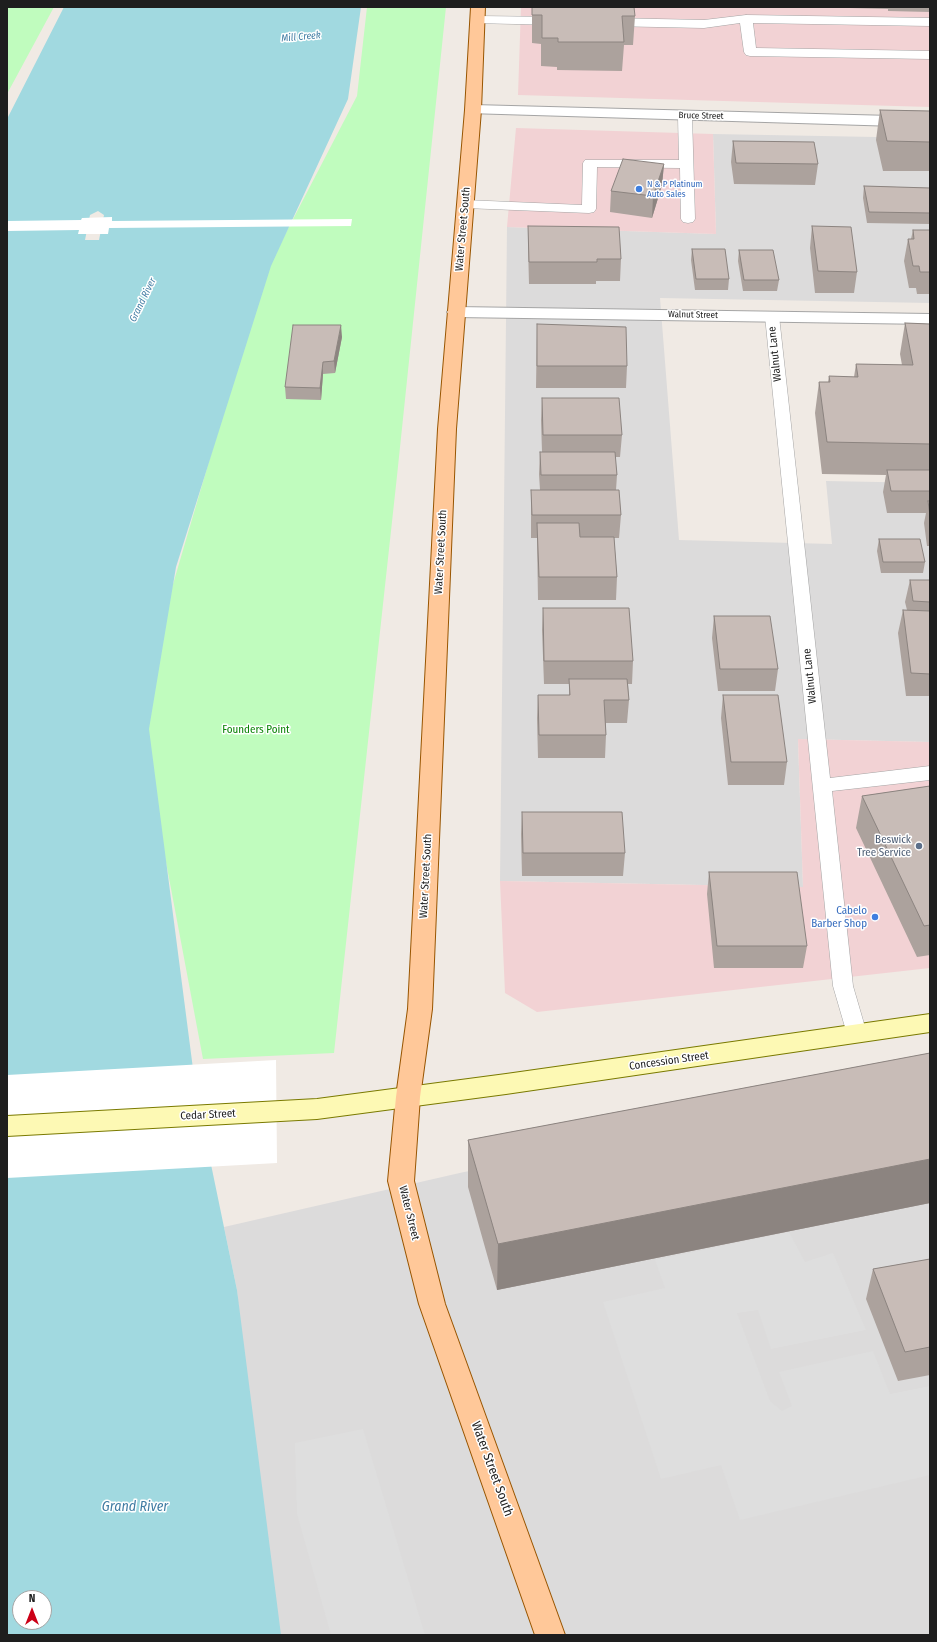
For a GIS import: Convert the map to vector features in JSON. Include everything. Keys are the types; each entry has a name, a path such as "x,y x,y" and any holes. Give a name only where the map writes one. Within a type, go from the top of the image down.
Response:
{"main road":[{"name":"Water Street South","path":"408,1097 420,1009 447,429 473,110 478,14"},
{"name":"Concession Street","path":"408,1097 857,1034 930,1022"},
{"name":"Cedar Street","path":"7,1126 317,1109 408,1097"},
{"name":"Water Street","path":"408,1097 401,1181 432,1304"},
{"name":"Water Street South","path":"432,1304 550,1635"}],"street":[{"name":"Bruce Street","path":"473,110 930,122"},
{"name":"Walnut Street","path":"456,312 930,319"}],"lane":[{"path":"478,14 568,21"},
{"path":"600,22 704,24 746,19 930,22"},
{"path":"746,19 750,52 930,55"},
{"path":"685,116 688,219"},
{"path":"465,204 589,209 590,163 686,164"},
{"name":"Walnut Lane","path":"772,316 843,986 857,1034"},
{"path":"822,786 930,773"}],"shaded area":[{"path":"521,7 930,7 930,107 518,95"},
{"path":"516,128 713,134 716,234 507,227"},
{"path":"713,134 930,138 930,303 660,298 679,540 832,544 826,481 930,483 930,742 798,739 803,887 500,881 507,227 716,234"},
{"path":"798,739 930,742 930,968 537,1012 505,993 500,881 803,887"},
{"path":"930,1092 930,1635 265,1635 237,1290 224,1227 464,1172"},
{"path":"789,1232 805,1262 833,1253 866,1330 771,1349 758,1310 737,1313 770,1401 782,1411 792,1406 779,1372 873,1351 890,1394 930,1386 930,1475 740,1520 721,1465 661,1479 603,1302 665,1288 655,1260"},
{"path":"363,1429 425,1635 331,1635 297,1514 295,1443"}],"green space":[{"path":"7,7 54,7 7,94"},
{"name":"Founders Point","path":"367,7 446,7 397,476 334,1053 203,1059 141,729 171,591 263,277 357,96"}],"water":[{"name":"Grand River","path":"64,7 361,7 348,99 271,266 176,567 149,729 196,1092 237,1290 281,1635 7,1635 7,119","holes":["98,211 104,215 99,240 85,240 90,215"]}],"pier":[{"path":"112,217 112,221 352,219 351,226 109,228 108,234 78,234 79,230 7,231 7,221 81,220 82,218"},
{"path":"276,1060 277,1163 7,1178 7,1075"}],"building":[{"path":"532,7 634,7 635,16 622,16 624,42 558,42 558,38 542,38 542,15 532,15"},
{"path":"880,110 930,111 930,142 887,141"},
{"path":"733,141 814,142 818,164 736,163"},
{"path":"623,159 664,164 653,196 611,191"},
{"path":"864,186 930,188 930,213 869,212"},
{"path":"528,226 619,227 621,259 597,259 597,262 529,262"},
{"path":"812,226 851,227 857,272 818,271"},
{"path":"913,230 930,230 930,272 920,272 919,266 913,266 908,239 914,239"},
{"path":"692,249 725,249 729,279 696,279"},
{"path":"739,250 773,250 779,280 744,280"},
{"path":"905,323 930,324 930,444 827,442 819,382 830,382 829,376 858,377 856,364 913,365"},
{"path":"537,324 626,327 627,366 537,366"},
{"path":"293,325 341,325 334,361 323,362 320,388 285,387"},
{"path":"542,398 619,398 622,435 543,435"},
{"path":"540,452 615,452 617,475 541,475"},
{"path":"887,470 930,470 930,491 891,491"},
{"path":"531,490 619,490 621,515 532,515"},
{"path":"928,501 930,501 930,516"},
{"path":"537,523 579,523 580,537 614,537 617,577 539,577"},
{"path":"879,539 920,539 925,562 883,562"},
{"path":"910,580 930,580 930,602 913,601"},
{"path":"543,608 629,608 633,661 544,661"},
{"path":"903,610 930,611 930,674 911,673"},
{"path":"714,616 770,616 778,669 720,669"},
{"path":"569,679 627,679 629,700 604,700 606,735 539,735 538,695 570,695"},
{"path":"723,695 778,695 787,762 731,762"},
{"path":"930,786 930,925 924,926 862,796"},
{"path":"522,812 622,812 625,853 523,853"},
{"path":"709,872 797,872 807,946 717,946"},
{"path":"930,1053 930,1159 498,1244 468,1140"},
{"path":"930,1259 930,1347 905,1352 873,1269"}],"place":[{"name":"N & P Platinum Auto Sales","path":"639,189"},
{"name":"Beswick Tree Service","path":"919,846"},
{"name":"Cabelo Barber Shop","path":"875,917"}],"water label":[{"name":"Mill Creek","path":"301,37"}]}
